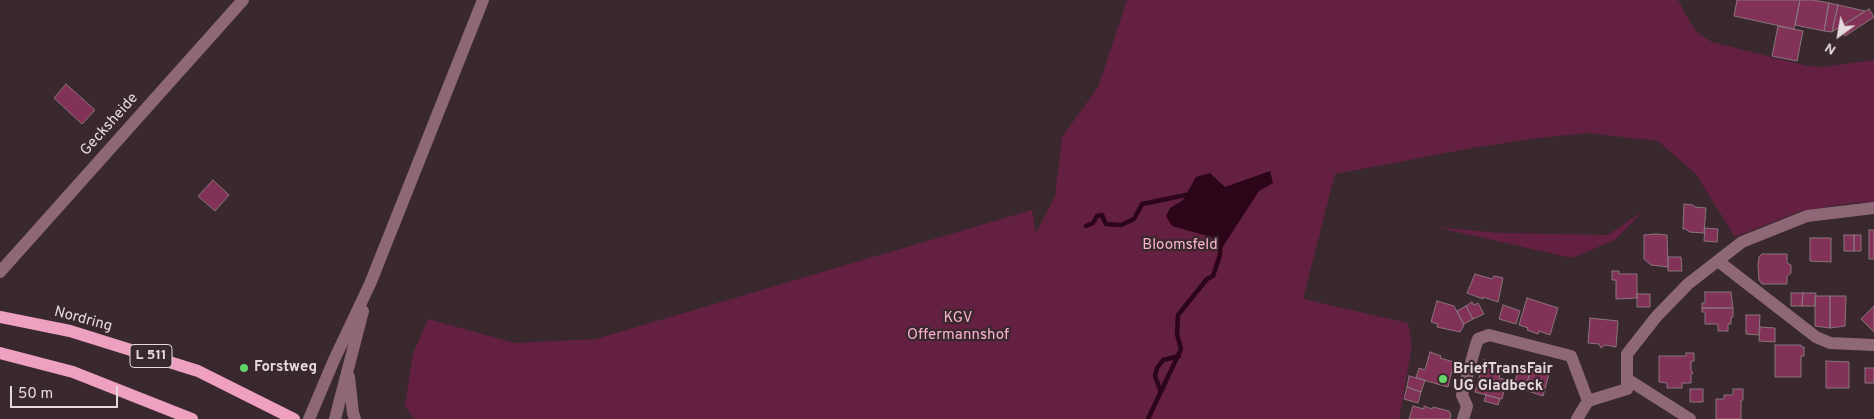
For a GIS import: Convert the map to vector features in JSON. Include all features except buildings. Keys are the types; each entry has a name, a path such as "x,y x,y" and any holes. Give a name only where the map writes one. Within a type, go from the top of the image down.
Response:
{"main road":[{"name":"Nordring","path":"0,317 70,331 198,371 294,419"},
{"path":"0,352 73,372 192,419"}],"street":[{"name":"Gecksheide","path":"0,272 243,0"},
{"path":"309,419 334,360 370,284 483,0"},
{"path":"1576,419 1588,401 1627,389 1627,354 1656,317 1682,291 1742,242 1806,216 1874,208"},
{"path":"1718,262 1816,337 1830,343 1874,345"},
{"path":"335,419 370,284"},
{"path":"1463,419 1467,406 1462,395 1478,339 1489,335 1571,356 1588,401"},
{"path":"348,370 352,413 355,419"},
{"path":"1627,379 1675,415 1690,419"}],"green space":[{"path":"1127,0 1678,0 1691,24 1699,34 1712,42 1807,66 1824,67 1874,60 1874,202 1851,203 1801,211 1735,237 1696,174 1658,141 1588,133 1472,148 1335,174 1303,299 1408,323 1412,346 1399,419 414,419 405,406 413,354 428,319 515,343 596,339 1032,210 1036,233 1055,196 1062,137 1098,87"},
{"path":"1642,212 1615,240 1572,258 1435,227 1500,233 1608,235"}],"shaded area":[{"path":"1270,171 1273,183 1259,191 1222,248 1211,237 1172,226 1166,216 1170,208 1183,200 1196,177 1210,173 1225,187"}],"waterway":[{"path":"1086,226 1093,223 1097,216 1102,215 1106,224 1121,225 1134,219 1142,204 1186,195"},
{"path":"1148,419 1181,349 1177,334 1178,315 1207,279 1213,276 1220,255 1220,247"},
{"path":"1161,392 1155,376 1157,368 1163,360 1179,356"}],"place":[{"name":"Forstweg","path":"244,368"},
{"name":"BriefTransFair UG Gladbeck","path":"1443,379"}],"park label":[{"name":"Bloomsfeld","path":"1180,246"},
{"name":"KGV Offermannshof","path":"958,328"}]}
